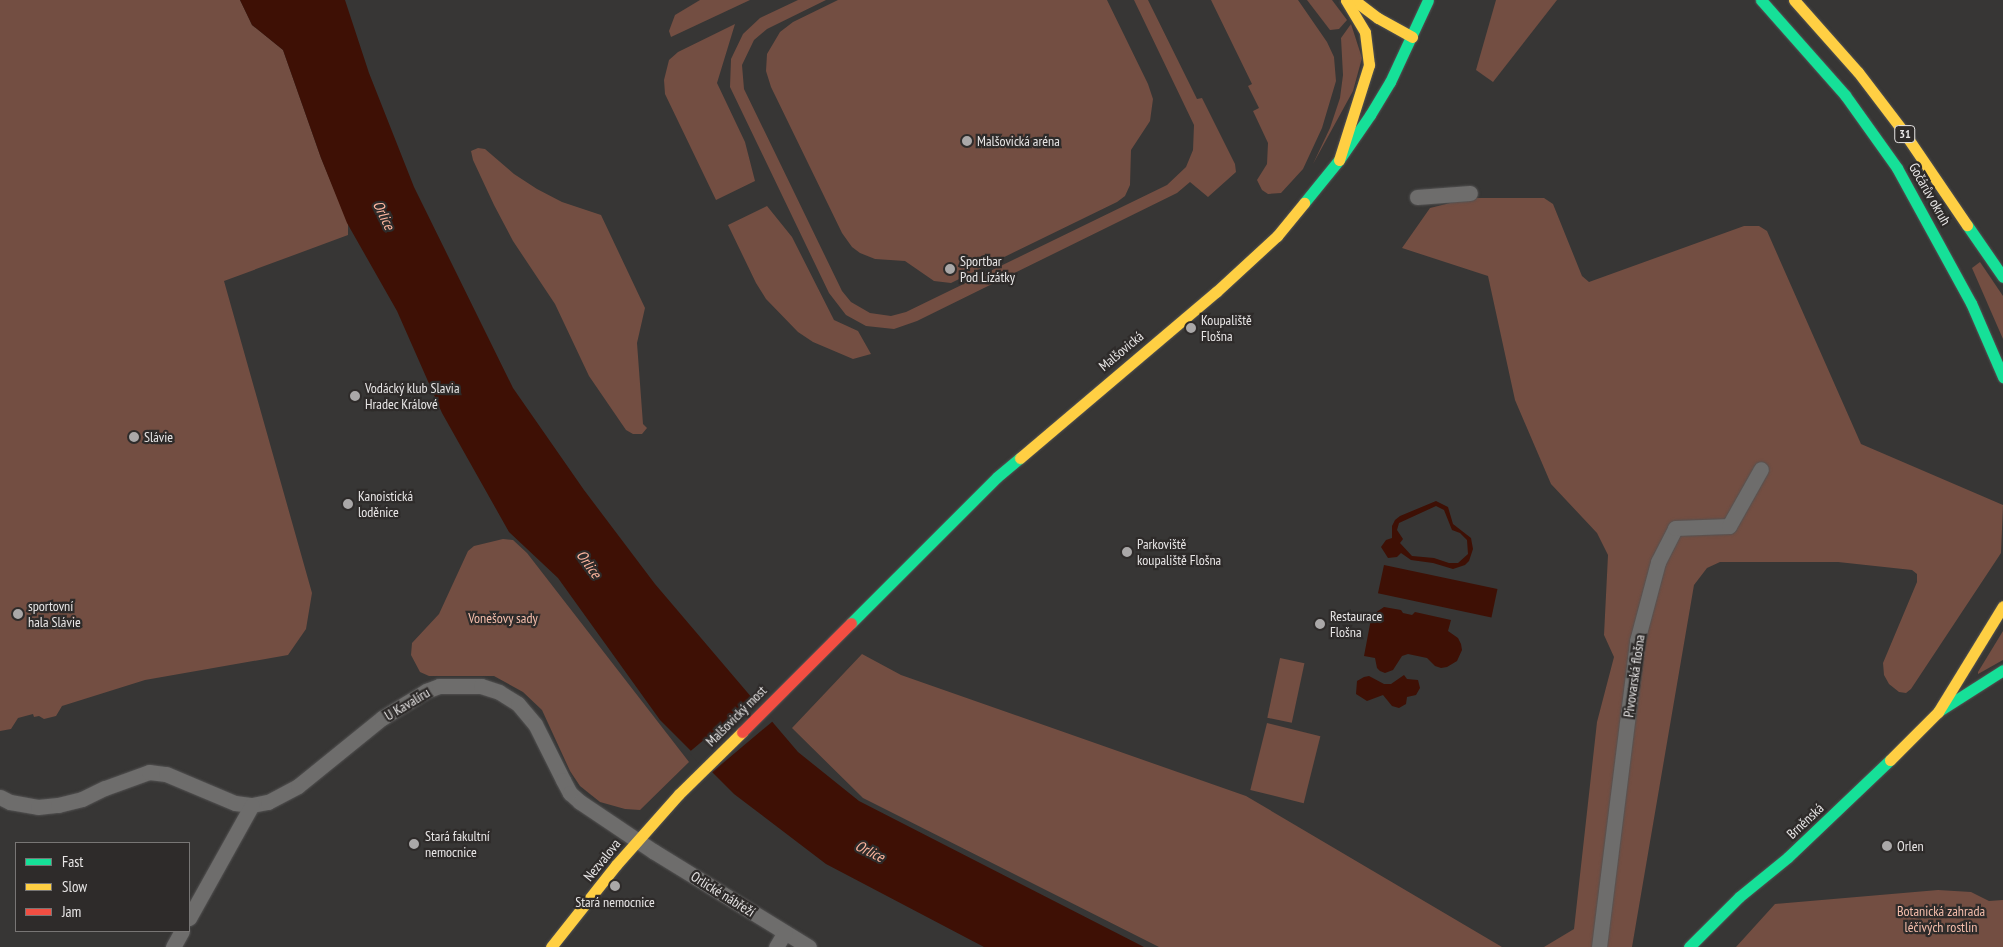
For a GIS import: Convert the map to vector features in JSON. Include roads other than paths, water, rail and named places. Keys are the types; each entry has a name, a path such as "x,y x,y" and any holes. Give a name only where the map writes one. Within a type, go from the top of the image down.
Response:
{"street":[{"path":"1339,160 1365,82 1369,58 1365,32 1346,0"},
{"path":"1354,0 1378,18 1412,37"},
{"name":"Malšovická","path":"814,660 997,478 1258,255 1296,215 1339,160 1390,82 1428,0"},
{"name":"Gočárův okruh","path":"1761,0 1845,95 1897,168 1971,303 2003,378"},
{"name":"Gočárův okruh","path":"1794,0 1864,79 1903,131 2003,276"},
{"path":"1418,197 1470,193"},
{"name":"Pivovarská flošna","path":"1599,947 1637,641 1658,562 1675,528 1729,526 1761,469"},
{"name":"Brněnská","path":"1938,712 2003,606"},
{"name":"Malšovický most","path":"680,794 814,660"},
{"name":"Brněnská","path":"1689,947 1740,897 1788,857 1852,798 1938,712 2003,670"},
{"name":"U Kavalíru","path":"0,798 10,802 38,807 58,805 82,799 105,788 149,772 166,774 223,799 252,805 268,802 283,796 382,718 426,691 439,686 482,686 499,692 518,704 536,724 570,793 580,802 637,840"},
{"name":"Nezvalova","path":"551,947 637,840 680,794"},
{"path":"190,916 252,805"},
{"name":"Orlické nábřeží","path":"637,840 809,947"},
{"path":"173,947 181,932"},
{"path":"776,947 785,932"}],"water":[{"name":"Orlice","path":"240,0 345,0 369,73 414,187 513,388 584,490 655,584 798,752 859,801 1144,947 984,947 826,864 734,794 660,720 558,578 509,532 442,413 397,311 347,223 321,158 283,50 252,25"},
{"path":"1436,501 1448,507 1453,524 1471,538 1473,549 1469,561 1465,565 1453,569 1433,563 1411,560 1401,553 1397,557 1388,558 1381,547 1386,540 1392,538 1392,526 1400,516","holes":["1436,506 1444,510 1452,530 1460,533 1467,540 1468,554 1458,563 1412,556 1400,543 1403,539 1397,530 1399,523"]},
{"path":"1384,565 1497,589 1491,617 1378,593"},
{"path":"1384,607 1401,610 1403,613 1412,615 1415,612 1451,620 1448,631 1458,638 1462,650 1457,661 1441,668 1435,666 1427,658 1408,654 1402,656 1393,670 1385,673 1380,671 1377,668 1375,658 1364,656 1371,619 1375,613"},
{"path":"1404,675 1407,679 1418,680 1420,688 1416,695 1407,697 1406,704 1399,708 1392,706 1383,695 1367,701 1356,694 1357,681 1364,677 1369,676 1384,684 1391,684"}],"place":[{"name":"Malšovická aréna","path":"967,141"},
{"name":"Sportbar Pod Lízátky","path":"950,269"},
{"name":"Koupaliště Flošna","path":"1191,328"},
{"name":"Vodácký klub Slavia Hradec Králové","path":"355,396"},
{"name":"Slávie","path":"134,437"},
{"name":"Kanoistická loděnice","path":"348,504"},
{"name":"Parkoviště koupaliště Flošna","path":"1127,552"},
{"name":"sportovní hala Slávie","path":"18,614"},
{"name":"Restaurace Flošna","path":"1320,624"},
{"name":"Stará fakultní nemocnice","path":"414,844"},
{"name":"Orlen","path":"1887,846"},
{"name":"Stará nemocnice","path":"615,886"}],"park label":[{"name":"Vonešovy sady","path":"503,618"},
{"name":"Botanická zahrada léčivých rostlin","path":"1941,920"}]}
